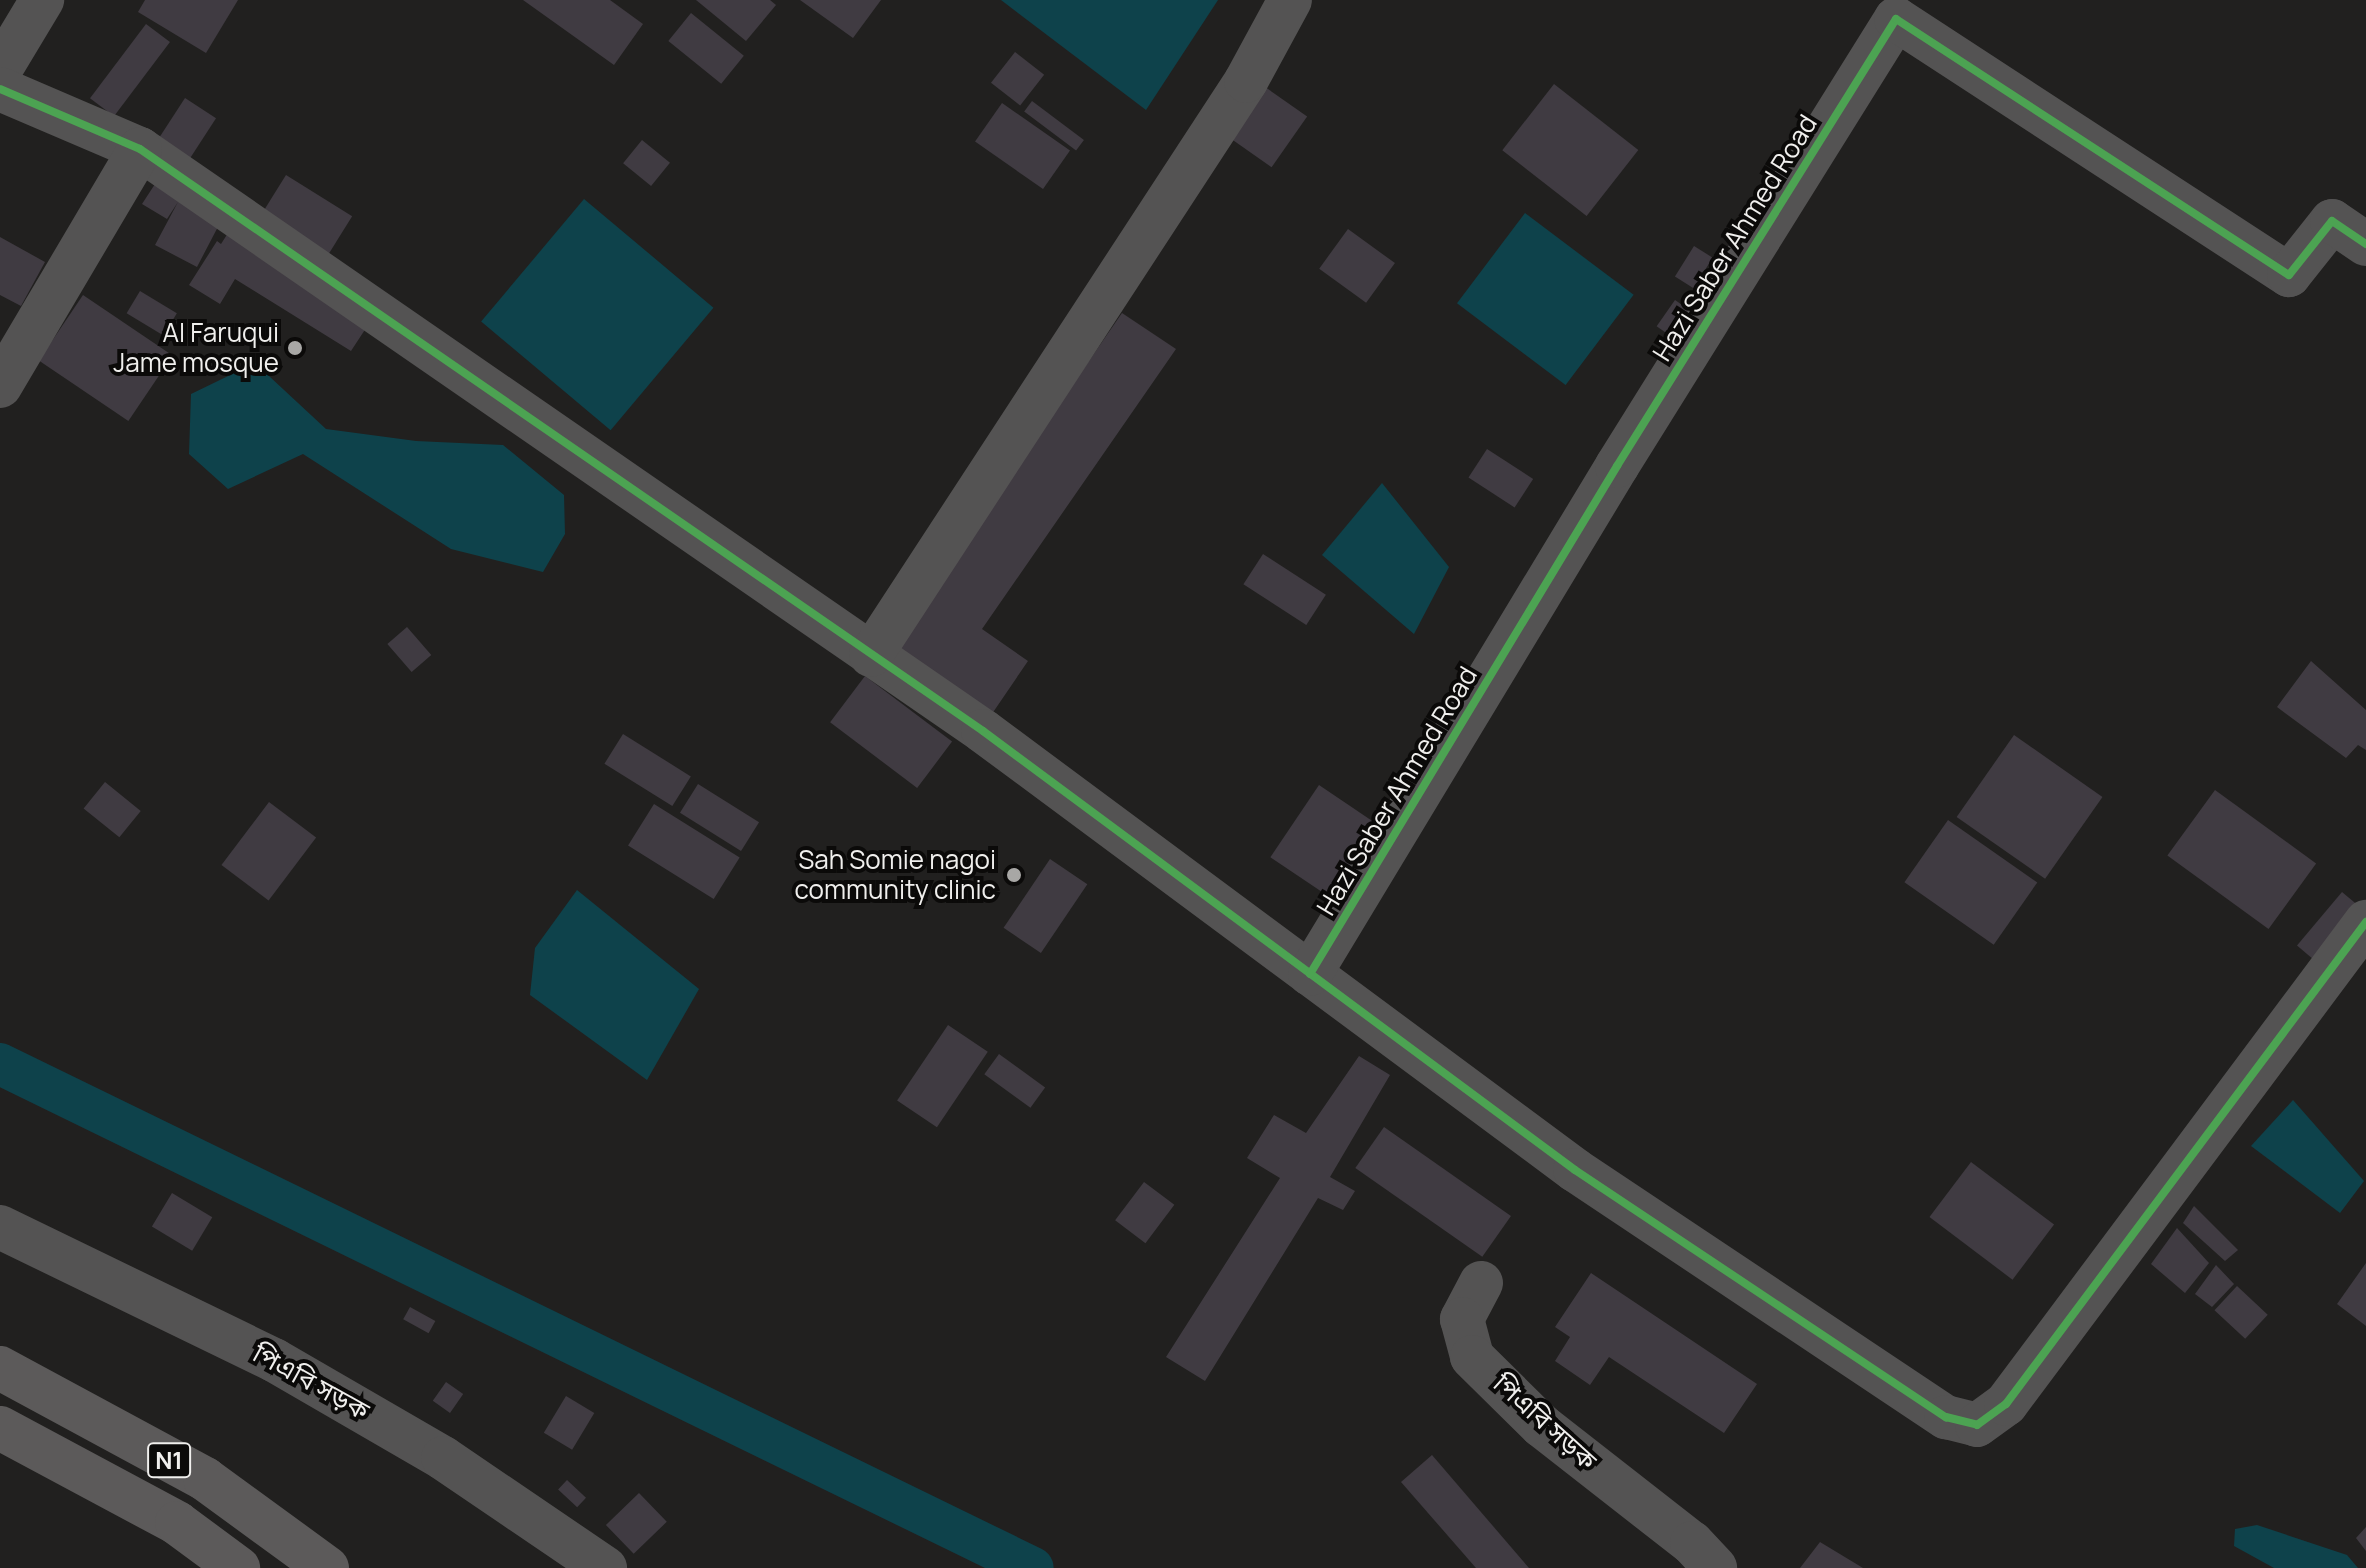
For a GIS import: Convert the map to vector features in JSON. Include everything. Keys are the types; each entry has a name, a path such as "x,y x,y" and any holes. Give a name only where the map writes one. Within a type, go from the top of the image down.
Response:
{"highway":[{"name":"N1","path":"0,1368 205,1479 327,1568"},
{"name":"N1","path":"0,1428 177,1523 238,1568"}],"street":[{"path":"0,70 42,0"},
{"path":"871,655 1246,81 1290,0"},
{"name":"Hazi Saber Ahmed Road","path":"1310,974 1617,466 1896,19 2289,275 2332,221 2366,244"},
{"path":"0,89 140,149 871,655 1575,1170 1946,1417 1977,1425 2006,1404 2366,922"},
{"path":"0,386 140,149"},
{"name":"পিএবি সড়ক","path":"0,1227 274,1360 443,1458 605,1568"},
{"name":"পিএবি সড়ক","path":"1481,1283 1462,1319 1472,1357 1542,1426 1692,1543 1715,1568"}],"water":[{"path":"1001,0 1218,0 1146,110"},
{"path":"584,199 713,308 611,430 481,322"},
{"path":"1525,213 1634,295 1566,385 1457,303"},
{"path":"255,363 326,429 416,441 503,445 564,495 565,534 543,572 451,549 303,454 228,489 189,454 191,394"},
{"path":"1382,483 1449,567 1414,634 1322,555"},
{"path":"577,890 699,989 647,1080 530,995 535,948"},
{"path":"2293,1100 2364,1181 2340,1213 2251,1146"},
{"path":"2257,1525 2347,1555 2358,1568 2274,1568 2234,1546 2235,1529"}],"building":[{"path":"145,0 238,0 206,53 138,12"},
{"path":"523,0 610,0 643,24 614,65"},
{"path":"696,0 770,0 776,5 746,41"},
{"path":"800,0 881,0 853,38"},
{"path":"691,13 744,56 721,84 668,41"},
{"path":"146,24 170,42 114,116 90,98"},
{"path":"1015,52 1044,75 1020,106 991,83"},
{"path":"1258,82 1307,116 1272,167 1222,133"},
{"path":"1554,84 1638,150 1587,216 1502,150"},
{"path":"185,98 216,118 188,161 157,141"},
{"path":"1032,101 1084,140 1076,151 1024,111"},
{"path":"1002,103 1070,151 1043,189 975,142"},
{"path":"642,140 670,163 651,186 623,163"},
{"path":"286,175 352,216 328,254 262,213"},
{"path":"155,184 221,221 197,267 155,245 178,202 167,219 142,204"},
{"path":"1348,229 1395,263 1366,303 1319,269"},
{"path":"228,233 368,325 351,351 235,279 220,304 189,285 217,241 221,244"},
{"path":"0,237 45,262 21,306 0,295"},
{"path":"1694,246 1713,258 1694,288 1675,277"},
{"path":"140,291 177,313 163,335 127,313"},
{"path":"83,295 173,355 128,421 39,360"},
{"path":"1675,300 1702,319 1684,345 1657,326"},
{"path":"1122,313 1176,349 982,629 1028,661 983,727 884,658"},
{"path":"1487,449 1533,479 1515,507 1468,478"},
{"path":"1263,554 1326,595 1306,625 1243,584"},
{"path":"407,627 431,655 412,672 387,644"},
{"path":"2311,661 2366,710 2366,750 2358,745 2346,758 2277,707"},
{"path":"865,676 952,742 917,788 830,722"},
{"path":"623,734 691,776 672,806 604,764"},
{"path":"2014,735 2102,797 2045,879 1957,817"},
{"path":"105,782 141,811 119,837 84,808"},
{"path":"698,784 759,822 741,851 680,813"},
{"path":"1319,785 1384,829 1336,901 1270,857"},
{"path":"2215,790 2316,863 2269,929 2167,856"},
{"path":"269,802 316,838 269,901 221,865"},
{"path":"654,804 740,858 714,899 628,846"},
{"path":"1948,820 2037,883 1994,945 1904,882"},
{"path":"1050,859 1087,884 1041,953 1004,928"},
{"path":"2342,892 2365,911 2320,965 2297,946"},
{"path":"948,1025 988,1052 937,1127 897,1100"},
{"path":"999,1054 1045,1088 1030,1108 984,1074"},
{"path":"1359,1056 1390,1075 1330,1177 1355,1191 1343,1210 1318,1198 1205,1381 1166,1357 1280,1178 1247,1158 1274,1115 1306,1133"},
{"path":"1384,1127 1511,1216 1482,1257 1355,1168"},
{"path":"1971,1162 2054,1225 2013,1280 1929,1217"},
{"path":"1144,1182 1174,1205 1145,1243 1115,1220"},
{"path":"172,1193 212,1217 192,1251 152,1226"},
{"path":"2194,1206 2238,1250 2225,1261 2183,1223"},
{"path":"2177,1228 2209,1263 2185,1293 2151,1264"},
{"path":"2366,1263 2366,1326 2337,1304"},
{"path":"2216,1265 2234,1284 2212,1307 2195,1294"},
{"path":"1591,1273 1757,1384 1724,1433 1609,1357 1590,1385 1555,1361 1570,1337 1555,1327"},
{"path":"2237,1286 2268,1315 2245,1339 2214,1310"},
{"path":"410,1307 435,1321 429,1333 403,1319"},
{"path":"446,1382 463,1394 450,1413 433,1401"},
{"path":"566,1396 594,1413 572,1450 544,1433"},
{"path":"1432,1455 1529,1568 1476,1568 1401,1482"},
{"path":"567,1480 586,1498 577,1507 558,1490"},
{"path":"639,1493 667,1522 634,1554 606,1525"},
{"path":"2366,1527 2366,1551 2356,1538"},
{"path":"1820,1542 1863,1568 1800,1568"}],"waterway":[{"path":"0,1064 1033,1568"}],"cycle path":[{"path":"1310,974 1617,466 1896,19 2289,275 2332,221 2366,244"},
{"path":"0,89 140,149 983,731 1575,1170 1946,1417 1977,1425 2006,1404 2366,922"}],"place":[{"name":"Al Faruqui Jame mosque","path":"295,348"},
{"name":"Sah Somie nagoi community clinic","path":"1014,875"}]}
